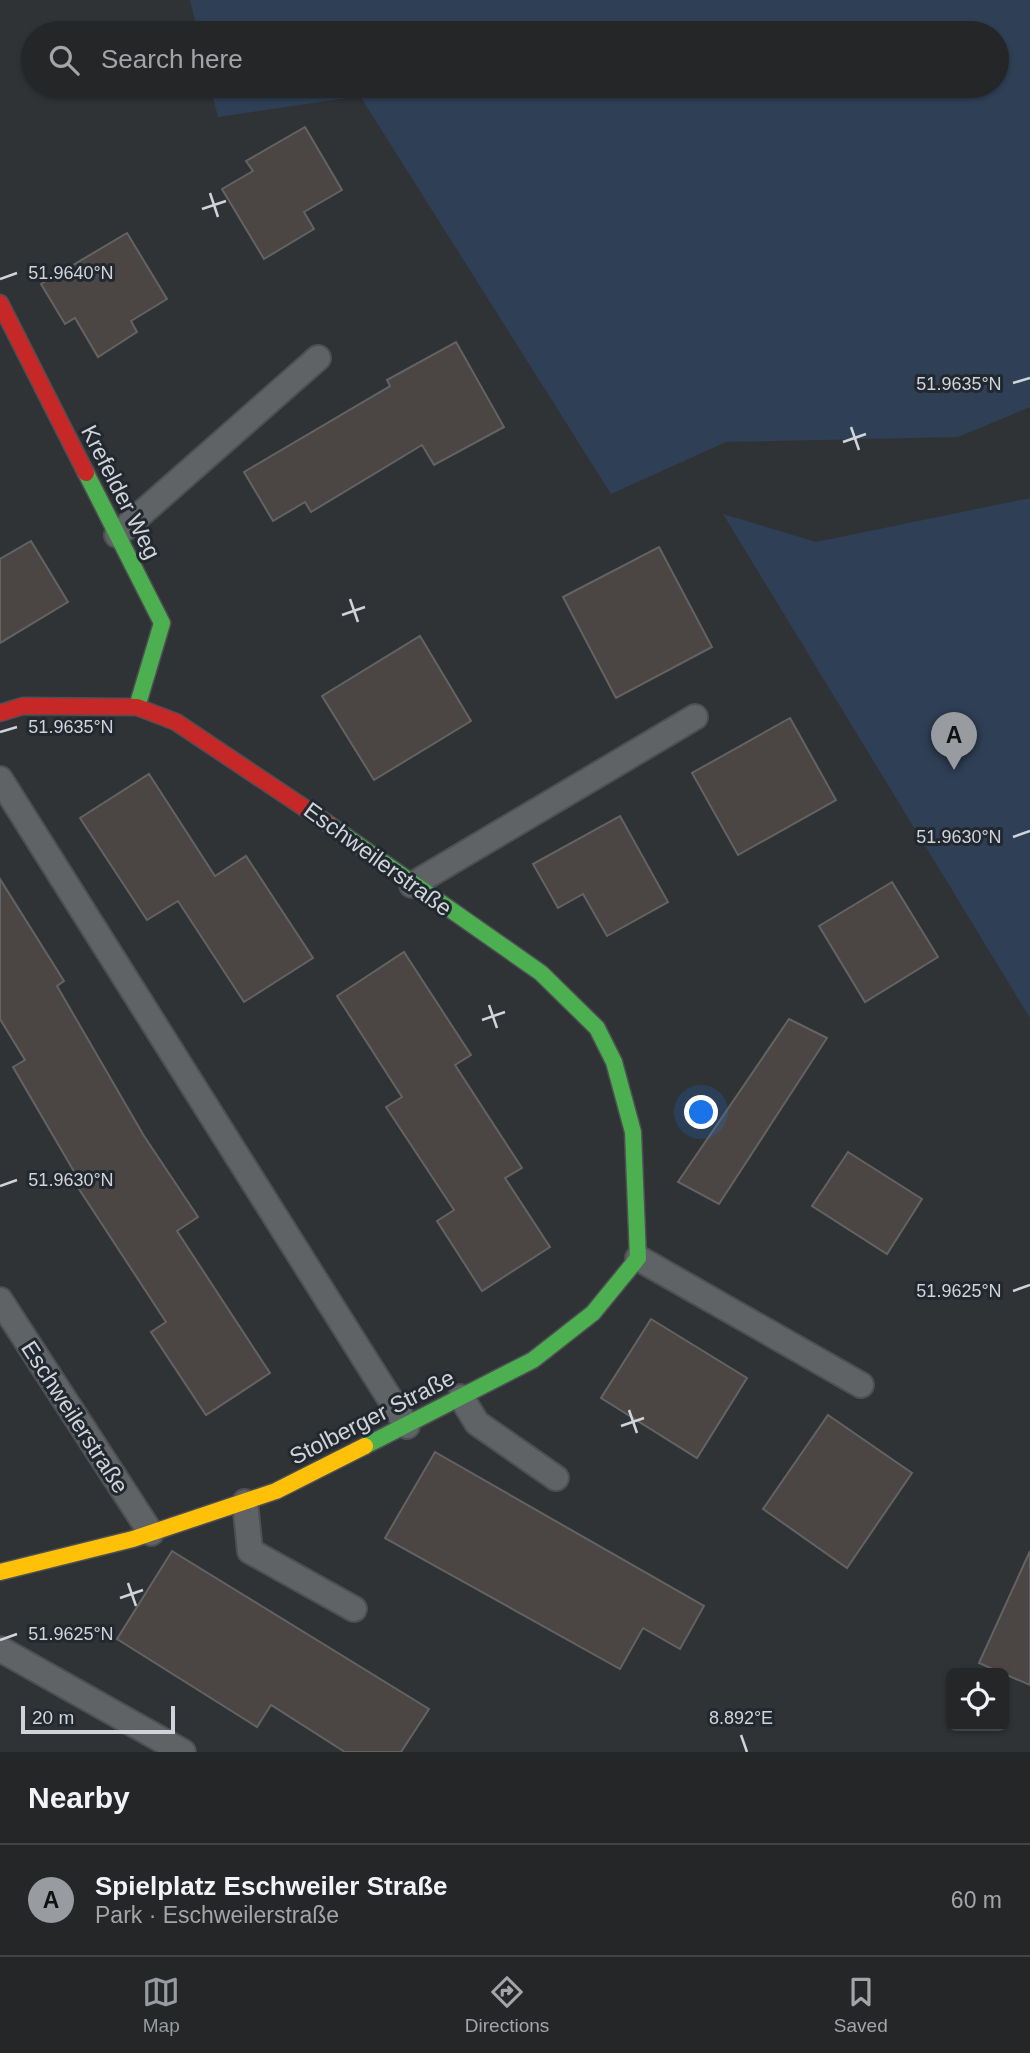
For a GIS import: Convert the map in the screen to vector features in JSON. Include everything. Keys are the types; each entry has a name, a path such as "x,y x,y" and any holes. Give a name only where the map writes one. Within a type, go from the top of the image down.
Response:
{"street":[{"name":"Krefelder Weg","path":"0,303 162,623 137,707"},
{"name":"Eschweilerstraße","path":"0,713 23,706 137,707 176,722 265,779 412,886 541,974 597,1028 614,1062 634,1132 638,1258"},
{"name":"Stolberger Straße","path":"0,1572 151,1533 276,1491 533,1360 583,1321 638,1258"}],"lane":[{"path":"117,535 318,358"},
{"path":"412,886 695,717"},
{"path":"0,779 407,1426"},
{"path":"638,1258 861,1385"},
{"name":"Eschweilerstraße","path":"0,1300 151,1533"},
{"path":"461,1398 477,1423 556,1478"},
{"path":"245,1502 250,1551 354,1609"},
{"path":"0,1649 183,1752"}],"shaded area":[{"path":"190,0 1030,0 1030,407 958,437 726,442 611,494 361,98 1009,98 1009,21 195,21"},
{"path":"213,98 346,98 218,117"},
{"path":"1030,498 1030,1018 723,514 816,542"}],"building":[{"path":"305,127 342,190 304,212 314,229 264,259 222,189 253,171 246,161"},
{"path":"127,233 167,299 131,321 137,332 98,357 75,318 65,324 41,284"},
{"path":"456,342 504,427 434,465 422,445 311,512 305,502 273,521 244,472 390,386 387,380"},
{"path":"31,541 68,602 0,643 0,559"},
{"path":"659,547 712,647 616,698 563,597"},
{"path":"420,636 471,721 374,780 322,696"},
{"path":"790,718 836,800 738,855 692,773"},
{"path":"149,774 215,876 246,856 313,958 244,1002 178,901 147,920 80,818"},
{"path":"620,816 668,902 607,936 583,894 558,908 533,864"},
{"path":"0,879 64,981 57,986 144,1136 198,1217 177,1231 270,1373 206,1415 151,1332 166,1322 75,1183 79,1180 13,1067 25,1060 0,1019"},
{"path":"892,882 938,957 865,1002 819,926"},
{"path":"404,952 471,1055 455,1065 522,1168 505,1178 550,1247 482,1291 437,1221 454,1210 386,1107 402,1097 337,996"},
{"path":"789,1019 827,1038 719,1204 678,1182"},
{"path":"848,1152 922,1199 887,1254 812,1206"},
{"path":"651,1319 747,1378 697,1458 601,1398"},
{"path":"828,1415 912,1473 847,1568 763,1509"},
{"path":"435,1452 704,1606 680,1649 643,1628 620,1669 385,1538"},
{"path":"172,1551 429,1709 401,1752 345,1752 271,1705 257,1727 117,1639"},
{"path":"1030,1551 1030,1685 1009,1676 1009,1668 991,1668 979,1663"}],"traffic: fast":[{"path":"86,473 162,623 137,707"},
{"path":"327,823 541,973 597,1028 614,1062 633,1132 638,1258 593,1313 533,1360 365,1446"}],"traffic: slow":[{"path":"0,1572 133,1539 276,1491 365,1446"}],"traffic: jam":[{"path":"0,303 86,473"},
{"path":"0,713 23,706 137,707 176,722 327,823"}],"place":[{"name":"Spielplatz Eschweiler Straße","path":"954,770"}]}
